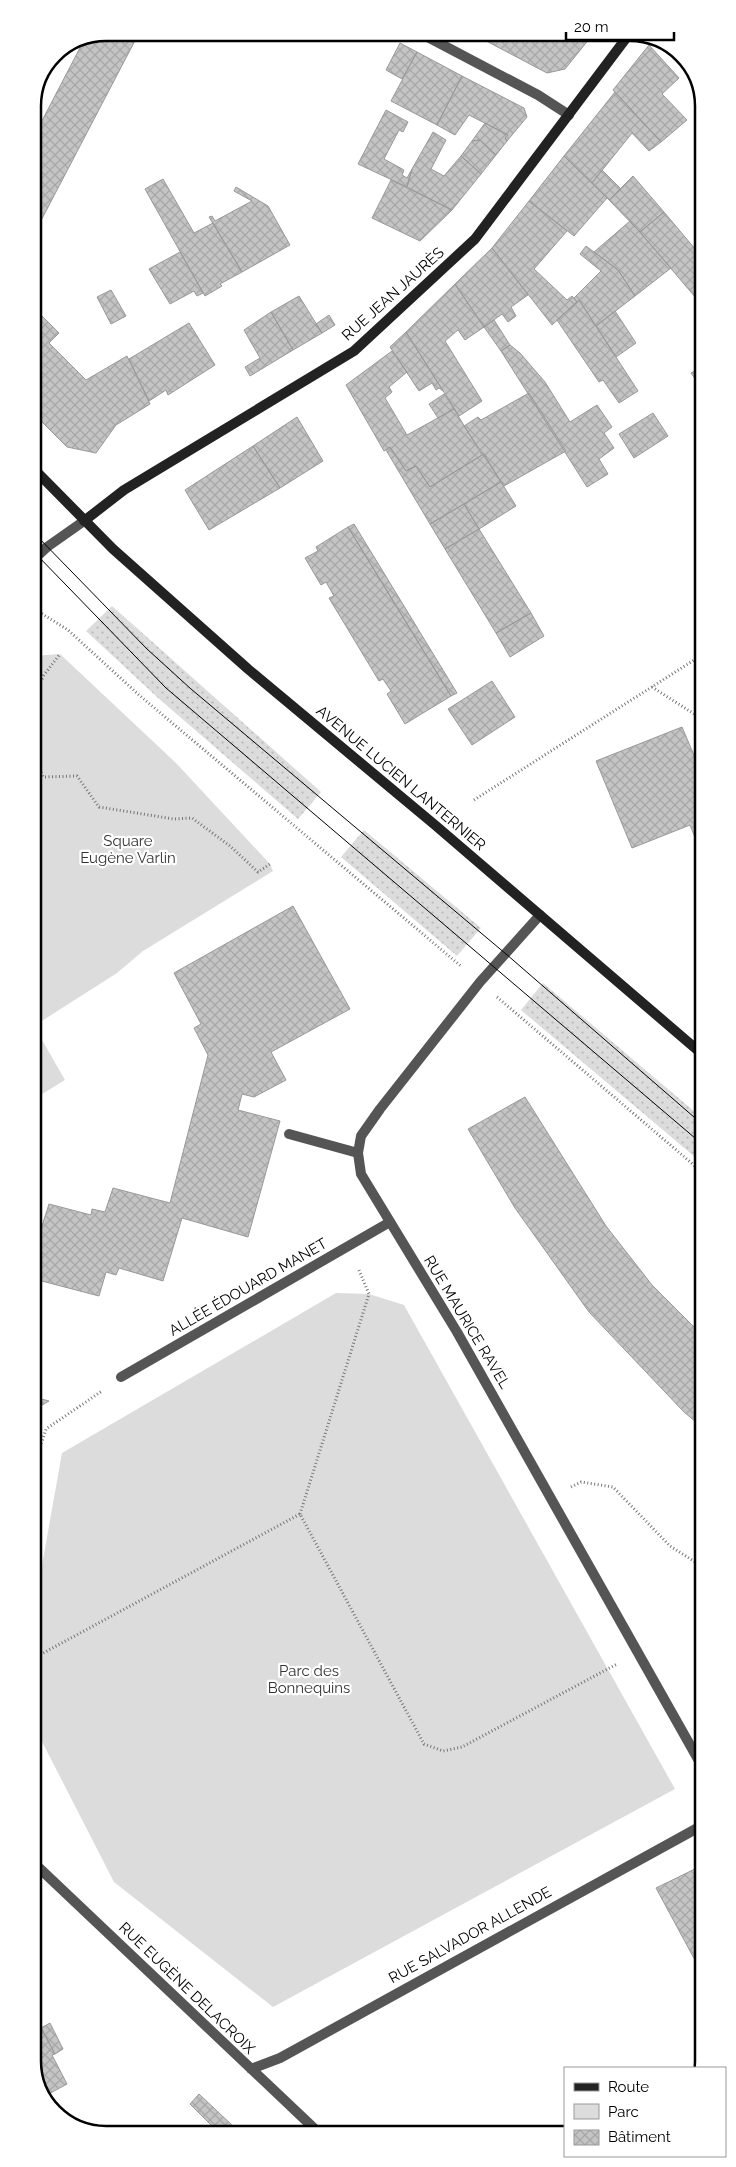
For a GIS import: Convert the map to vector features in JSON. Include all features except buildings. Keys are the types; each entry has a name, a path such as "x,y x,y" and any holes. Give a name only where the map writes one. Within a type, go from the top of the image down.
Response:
{"main road":[{"name":"RUE JEAN JAURÈS","path":"84,521 124,490 354,351 475,239 624,41"},
{"name":"AVENUE LUCIEN LANTERNIER","path":"41,476 84,521 248,669 695,1048"}],"street":[{"path":"435,41 538,95 569,115"},
{"path":"41,553 84,521"},
{"name":"RUE MAURICE RAVEL","path":"540,915 480,982 361,1136 358,1153 361,1174 457,1332 695,1754"},
{"path":"289,1134 358,1153"},
{"name":"ALLÉE ÉDOUARD MANET","path":"121,1378 390,1222"},
{"name":"RUE SALVADOR ALLENDE","path":"251,2070 280,2058 695,1829"},
{"name":"RUE EUGÈNE DELACROIX","path":"41,1870 311,2126"}],"path":[{"path":"41,613 68,630 139,695 465,970"},
{"path":"41,681 60,654"},
{"path":"474,800 695,659"},
{"path":"652,687 695,715"},
{"path":"41,772 43,777 76,776 99,808 174,820 192,818 230,846 258,872 270,864"},
{"path":"492,993 695,1166"},
{"path":"41,1654 300,1514 369,1294 349,1246"},
{"path":"41,1445 46,1429 121,1378"},
{"path":"551,1496 582,1482 613,1487 670,1546 695,1562"},
{"path":"300,1514 424,1744 443,1751 462,1747 608,1668 640,1654"}],"green space":[{"path":"112,606 321,792 298,819 157,697 86,631"},
{"name":"Square Eugène Varlin","path":"60,654 176,763 270,864 273,871 143,951 117,973 41,1022 41,655"},
{"path":"364,830 481,928 457,956 341,857"},
{"path":"543,983 695,1112 695,1157 521,1010"},
{"name":"Square Eugène Varlin","path":"41,1038 65,1080 41,1095"},
{"name":"Parc des Bonnequins","path":"336,1293 369,1294 404,1305 675,1789 273,2007 114,1882 41,1740 41,1571 62,1453"}],"tram line":[{"path":"41,540 147,649 191,689 506,954 695,1118"},
{"path":"41,559 166,688 695,1138"}]}
